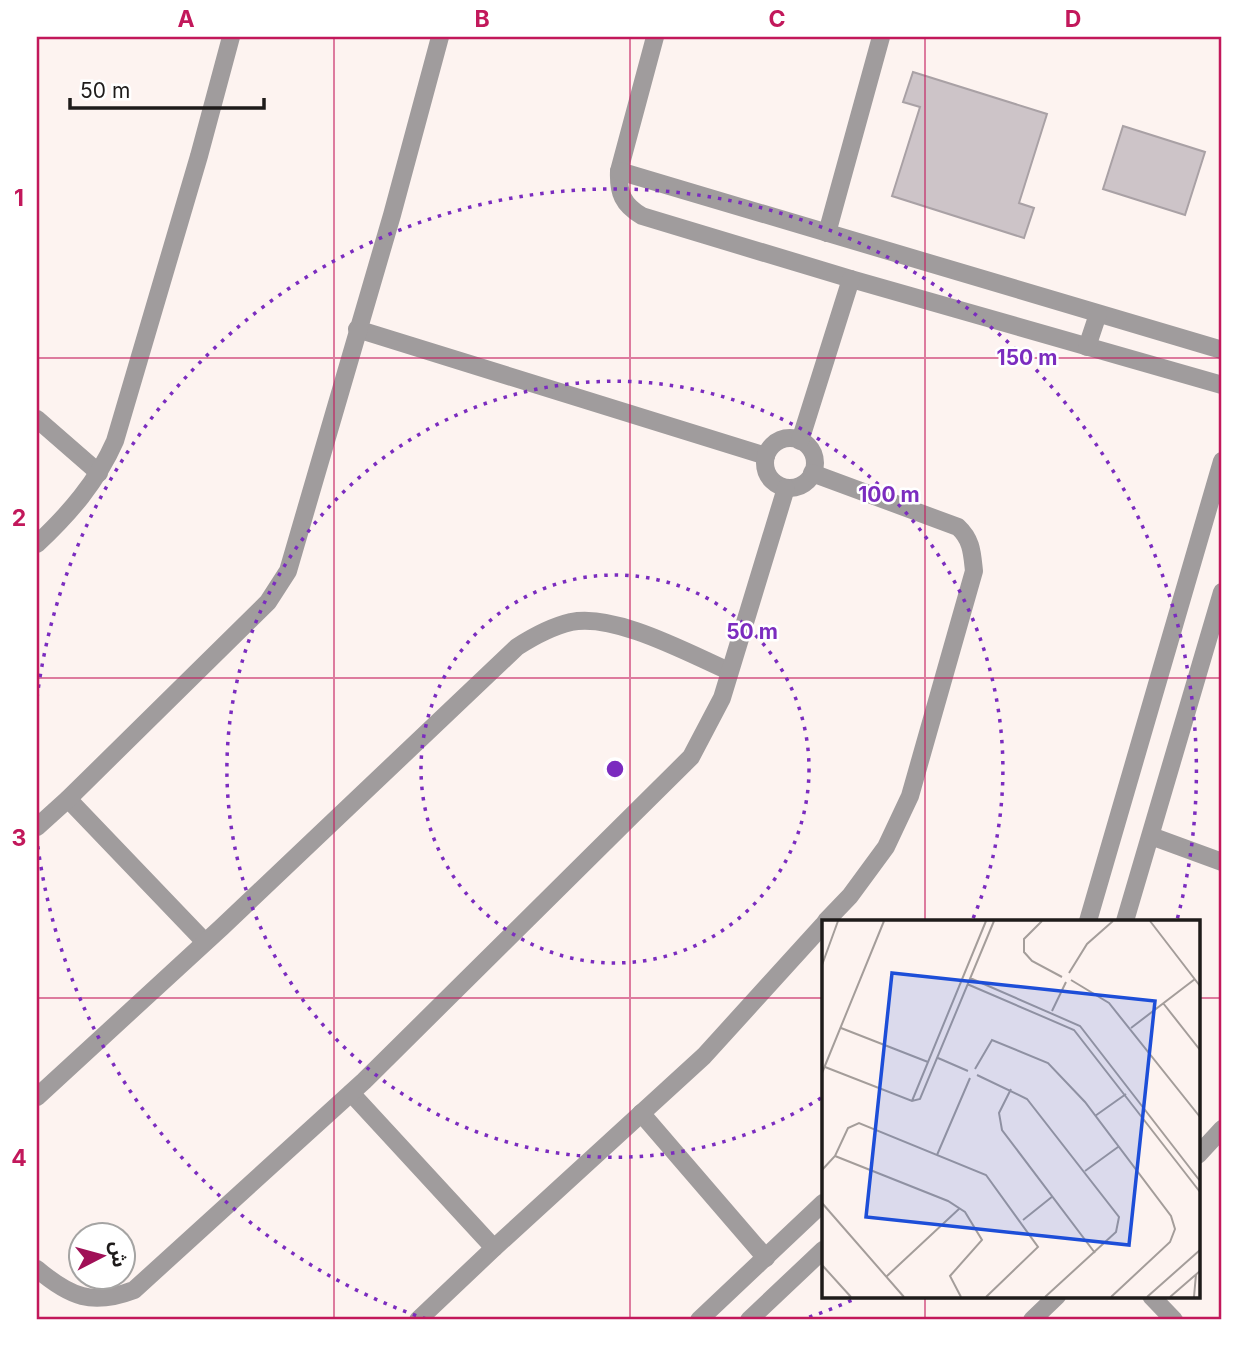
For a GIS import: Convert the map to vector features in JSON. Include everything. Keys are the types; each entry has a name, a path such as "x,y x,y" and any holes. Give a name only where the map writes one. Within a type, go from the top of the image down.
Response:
{"street":[{"path":"37,544 77,503 99,473 116,441 231,37"},
{"path":"37,827 268,602 279,588 293,557 440,37"},
{"path":"655,37 619,171 618,185 624,202 642,216 1222,385"},
{"path":"827,233 881,37"},
{"path":"619,171 1222,350"},
{"path":"800,441 851,279"},
{"path":"1087,347 1098,314"},
{"path":"357,329 766,456"},
{"path":"37,419 99,473"},
{"path":"780,440 800,441 806,444 813,455 812,473 802,485 786,488 779,486 769,476 765,463 769,449 780,440"},
{"path":"1088,920 1217,503 1222,461"},
{"path":"812,473 958,527 972,547 974,571 910,796 886,847 850,896 828,920"},
{"path":"37,1269 56,1286 75,1295 94,1299 115,1297 134,1290 351,1094 691,757 722,698 786,488"},
{"path":"1125,920 1222,592"},
{"path":"37,1097 517,647 543,631 573,622 604,622 634,631 729,671"},
{"path":"68,799 205,942"},
{"path":"1150,836 1222,862"},
{"path":"418,1320 704,1056 822,926"},
{"path":"351,1094 494,1248"},
{"path":"641,1113 766,1258"},
{"path":"1200,1153 1222,1129"},
{"path":"699,1320 822,1204"},
{"path":"749,1320 822,1251"},
{"path":"1032,1320 1056,1298"},
{"path":"1153,1298 1174,1320"}],"building":[{"path":"913,72 1047,114 1019,203 1034,208 1024,238 892,196 920,107 903,102"},
{"path":"1123,126 1205,152 1185,215 1103,189"}]}
